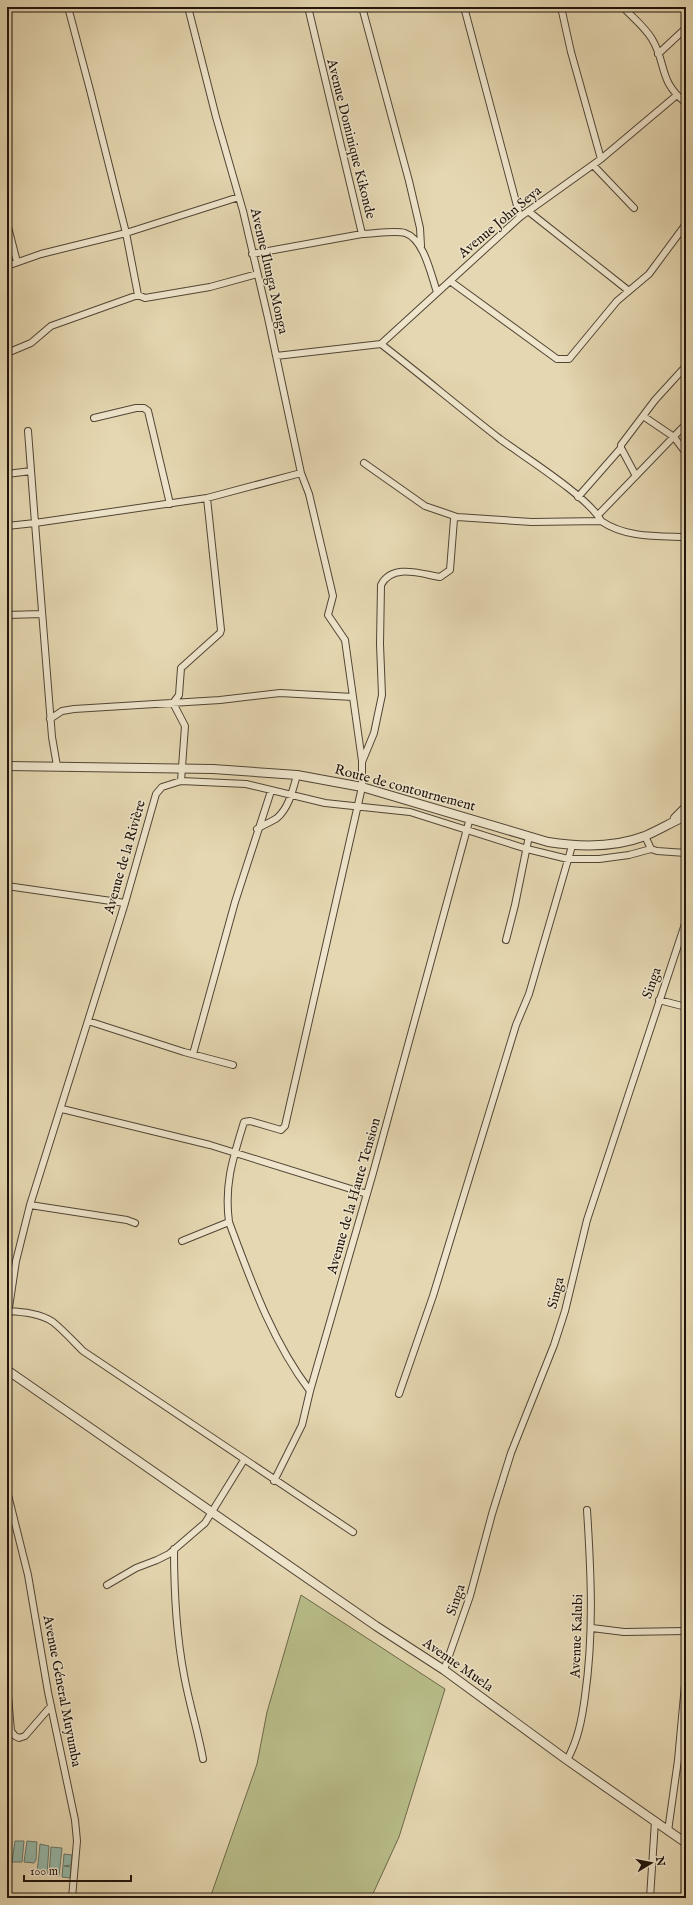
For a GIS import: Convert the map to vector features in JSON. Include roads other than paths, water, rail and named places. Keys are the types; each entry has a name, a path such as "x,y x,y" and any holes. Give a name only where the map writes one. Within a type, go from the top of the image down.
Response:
{"street":[{"path":"68,7 126,233 138,295"},
{"path":"188,7 216,117 239,197"},
{"name":"Avenue Dominique Kikonde","path":"308,7 362,234 405,233 414,238 421,246"},
{"path":"362,7 410,181 420,228 421,246 437,292"},
{"path":"464,7 520,217"},
{"path":"561,7 571,52 601,159"},
{"path":"623,7 652,38 663,74 677,95 686,103"},
{"path":"658,54 686,28"},
{"name":"Avenue John Seya","path":"381,344 520,217 601,159 677,95"},
{"path":"593,165 634,208"},
{"name":"Avenue Ilunga Monga","path":"7,266 41,254 126,233 239,197 276,356 381,344"},
{"path":"528,211 628,291"},
{"path":"7,223 17,262"},
{"path":"450,280 557,359 569,359 617,301 649,274 686,224"},
{"path":"252,254 362,234"},
{"path":"7,353 31,343 51,326 138,295 145,298 210,287 257,274"},
{"path":"381,344 578,497 598,515 601,521 610,528 626,533 686,537"},
{"path":"276,356 301,473 309,494 333,596 328,615 345,640 362,762 362,787 285,1126 281,1130 246,1121 244,1122 228,1177 227,1209 229,1222 264,1312 293,1367 310,1391"},
{"path":"578,497 621,448 624,440 655,400 686,366"},
{"path":"94,418 136,408 144,408 148,412 170,504"},
{"path":"643,416 674,437 686,453"},
{"path":"598,515 686,424"},
{"path":"28,431 50,719 56,766"},
{"path":"680,431 686,434"},
{"path":"621,448 636,476"},
{"path":"364,463 425,506 457,517 532,522 601,521"},
{"path":"7,474 31,471"},
{"path":"7,526 207,498 301,473"},
{"path":"173,703 179,695 181,668 220,634 221,630 207,498"},
{"path":"362,762 374,732 382,695 380,644 381,585 384,579 390,575 406,570 440,577 450,570 454,519 457,517"},
{"path":"7,615 42,614"},
{"path":"50,719 62,711 280,693 353,696"},
{"path":"173,703 185,726 181,781 246,784 325,803 410,812 527,849 568,859 599,859 629,855 651,849 657,851 686,853"},
{"name":"Route de contournement","path":"7,766 183,768 297,775 362,787 548,842 572,846 601,846 644,836 686,816"},
{"path":"257,829 277,818 291,796 297,775"},
{"name":"Avenue de la Rivière","path":"7,1321 16,1261 30,1205 62,1109 125,903 156,794 162,787 181,781"},
{"path":"193,1054 235,902 257,829 271,790"},
{"name":"Route de contournement","path":"670,823 686,807"},
{"name":"Avenue de la Haute Tension","path":"274,1480 302,1425 310,1391 367,1194 470,818"},
{"path":"506,940 529,836"},
{"path":"644,836 651,849"},
{"path":"399,1394 434,1296 516,1025 529,994 572,846"},
{"path":"7,886 125,903"},
{"name":"Singa","path":"444,1670 470,1596 492,1514 511,1453 558,1332 587,1220 686,920"},
{"path":"659,1000 686,1007"},
{"path":"88,1021 233,1065"},
{"path":"62,1109 235,1152 367,1194"},
{"path":"30,1205 127,1220 135,1223"},
{"path":"182,1241 229,1222"},
{"path":"8,1311 31,1313 53,1322 83,1350 352,1532"},
{"name":"Avenue Muela","path":"7,1370 376,1626 444,1670 567,1760 686,1843"},
{"path":"107,1585 136,1568 157,1560 174,1549 203,1525 244,1460"},
{"name":"Avenue Géneral Muyumba","path":"7,1491 28,1576 51,1706 65,1767 75,1827 77,1845 72,1898"},
{"name":"Avenue Kalubi","path":"567,1760 576,1740 584,1706 589,1671 592,1628 587,1510"},
{"path":"174,1549 174,1590 177,1629 184,1676 203,1759"},
{"path":"592,1628 624,1632 686,1631"},
{"path":"668,1831 678,1760 686,1674"},
{"path":"7,1684 11,1731 15,1736 20,1738 25,1736 51,1706"},
{"path":"650,1898 655,1822"}]}
